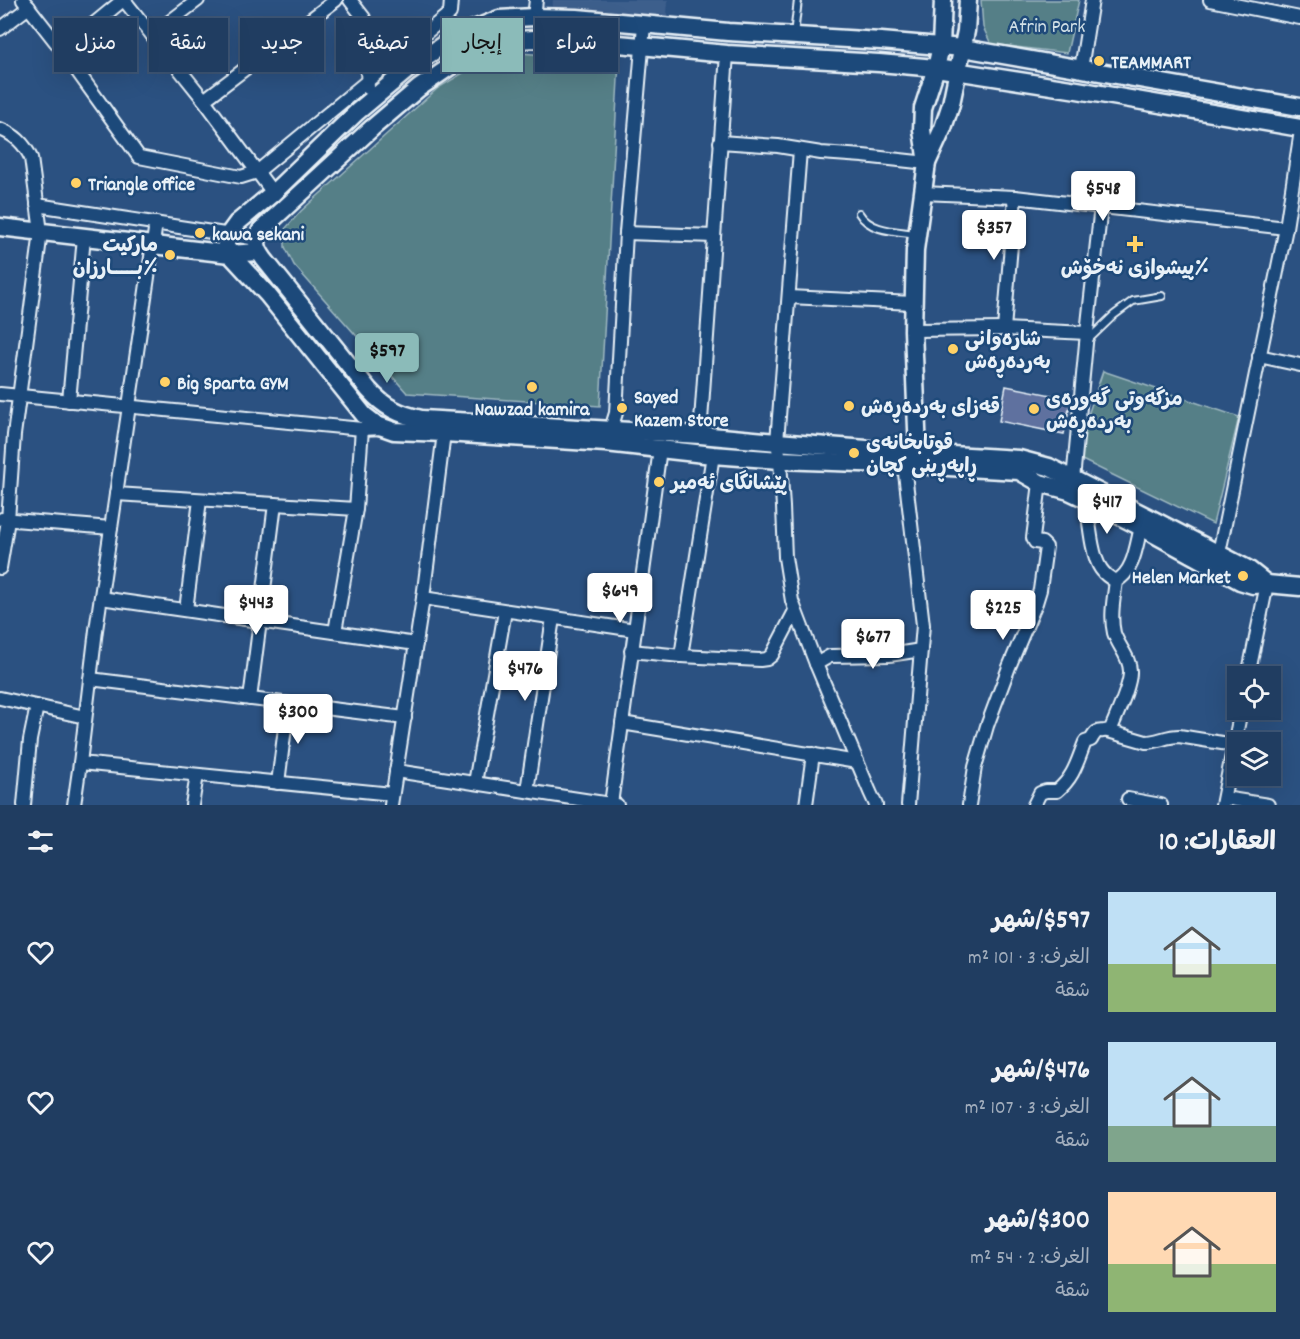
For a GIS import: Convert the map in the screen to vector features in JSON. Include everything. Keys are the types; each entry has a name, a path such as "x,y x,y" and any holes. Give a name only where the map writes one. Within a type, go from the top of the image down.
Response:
{"main road":[{"path":"927,163 922,130 923,108 936,68 944,0"},
{"path":"918,453 913,330 915,250 927,163 951,104 966,31 968,0"},
{"path":"1300,107 963,48 728,32 577,18 499,19 454,37 406,70 357,112 273,193 242,218 228,234 226,246 230,254 267,294 364,415 384,429 606,443 780,460 1019,471 1040,483 1069,490 1240,581 1253,585 1300,587"},
{"path":"1267,584 1248,569 1219,553 1049,467 1019,459 611,429 422,419 398,413 387,407 369,390 258,245 261,230 372,128 420,88 464,57 504,41 575,40 727,54 936,68 1300,128"},
{"path":"0,227 230,254 258,245"}],"street":[{"path":"102,18 124,0 149,31"},
{"path":"174,18 198,0"},
{"path":"204,100 336,0"},
{"path":"350,0 364,18"},
{"path":"364,18 365,0"},
{"path":"78,72 139,157 241,177 257,172 450,13 451,0"},
{"path":"534,17 536,0"},
{"path":"1081,69 1092,0"},
{"path":"1210,0 1300,18"},
{"path":"0,29 26,4 54,40"},
{"path":"611,429 616,413 626,233 644,25"},
{"path":"700,435 727,54"},
{"path":"182,72 273,193"},
{"path":"367,72 370,101"},
{"path":"0,129 14,135 22,142 31,158 41,232 14,435 0,568"},
{"path":"1219,553 1286,228 1300,137"},
{"path":"720,142 778,146 927,163"},
{"path":"800,150 777,442 785,557 795,611 876,805"},
{"path":"922,193 1015,197 1286,228"},
{"path":"1004,329 1015,197"},
{"path":"37,206 228,234 258,245"},
{"path":"1073,480 1101,206"},
{"path":"74,805 101,598 156,223"},
{"path":"626,233 714,237"},
{"path":"69,401 84,237"},
{"path":"789,297 913,303"},
{"path":"913,330 1004,329 1086,338"},
{"path":"1259,356 1300,365"},
{"path":"0,394 362,429 384,429"},
{"path":"335,632 356,509 362,429"},
{"path":"80,763 278,783 392,800 423,598 444,433"},
{"path":"396,771 606,804 622,723 660,448"},
{"path":"681,656 713,455"},
{"path":"904,465 923,626 908,805"},
{"path":"969,805 975,767 987,726 1040,590 1046,547 1042,543 1035,542 1033,538 1040,483"},
{"path":"116,494 356,509"},
{"path":"1086,499 1097,562 1108,578 1116,581 1124,577 1130,568 1141,527"},
{"path":"186,610 200,500"},
{"path":"250,699 275,504"},
{"path":"4,520 111,528"},
{"path":"1108,731 1112,728 1129,682 1130,672 1113,627 1116,581"},
{"path":"1250,666 1267,584"},
{"path":"101,598 416,644"},
{"path":"423,598 634,630"},
{"path":"475,783 505,611"},
{"path":"632,651 681,656 767,659 772,655 795,611"},
{"path":"527,791 553,618"},
{"path":"816,664 830,656 843,654 889,655 921,650"},
{"path":"90,679 405,718"},
{"path":"0,698 86,717"},
{"path":"278,783 288,704"},
{"path":"24,805 30,740 37,706"},
{"path":"622,723 857,762"},
{"path":"1034,805 1040,793 1057,792 1069,779 1085,742 1091,740 1100,730 1146,742 1179,736 1227,744"},
{"path":"806,805 813,754"},
{"path":"192,805 197,775"},
{"path":"1227,781 1223,802 1268,805"},
{"path":"1128,799 1161,805"}],"lane":[{"path":"794,35 798,0"},
{"path":"859,213 863,221 877,228 918,234"},
{"path":"1086,338 1133,301 1162,296"}],"shaded area":[{"path":"553,0 668,0 667,15 552,10"}],"green space":[{"name":"Afrin Park","path":"981,0 1079,0 1067,53 991,44 983,27"},
{"path":"523,53 535,54 535,72 618,72 619,61 600,406 407,393 294,265 285,247 285,229 301,211 438,88 465,72 523,72"},
{"path":"1103,371 1239,417 1213,524 1074,456"}],"building":[{"path":"1006,386 1071,399 1064,434 999,421"}],"place":[{"name":"TEAMMART","path":"1099,61"},
{"name":"Triangle office","path":"76,183"},
{"name":"kawa sekani","path":"200,233"},
{"name":"پیشوازی نەخۆش٪","path":"1135,244"},
{"name":"ماركیت بـــــارزان٪","path":"170,255"},
{"name":"شارەوانی بەردەڕەش","path":"953,349"},
{"name":"Big Sparta GYM","path":"165,382"},
{"name":"Nawzad kamira","path":"532,387"},
{"name":"قەزای بەردەڕەش","path":"849,406"},
{"name":"Sayed Kazem Store","path":"622,408"},
{"name":"مزگەوتی گەورەی بەردەڕەش","path":"1034,409"},
{"name":"قوتابخانەی ڕاپەڕینی کچان","path":"854,453"},
{"name":"پێشانگای ئەمیر","path":"659,482"},
{"name":"Helen Market","path":"1243,576"}]}
